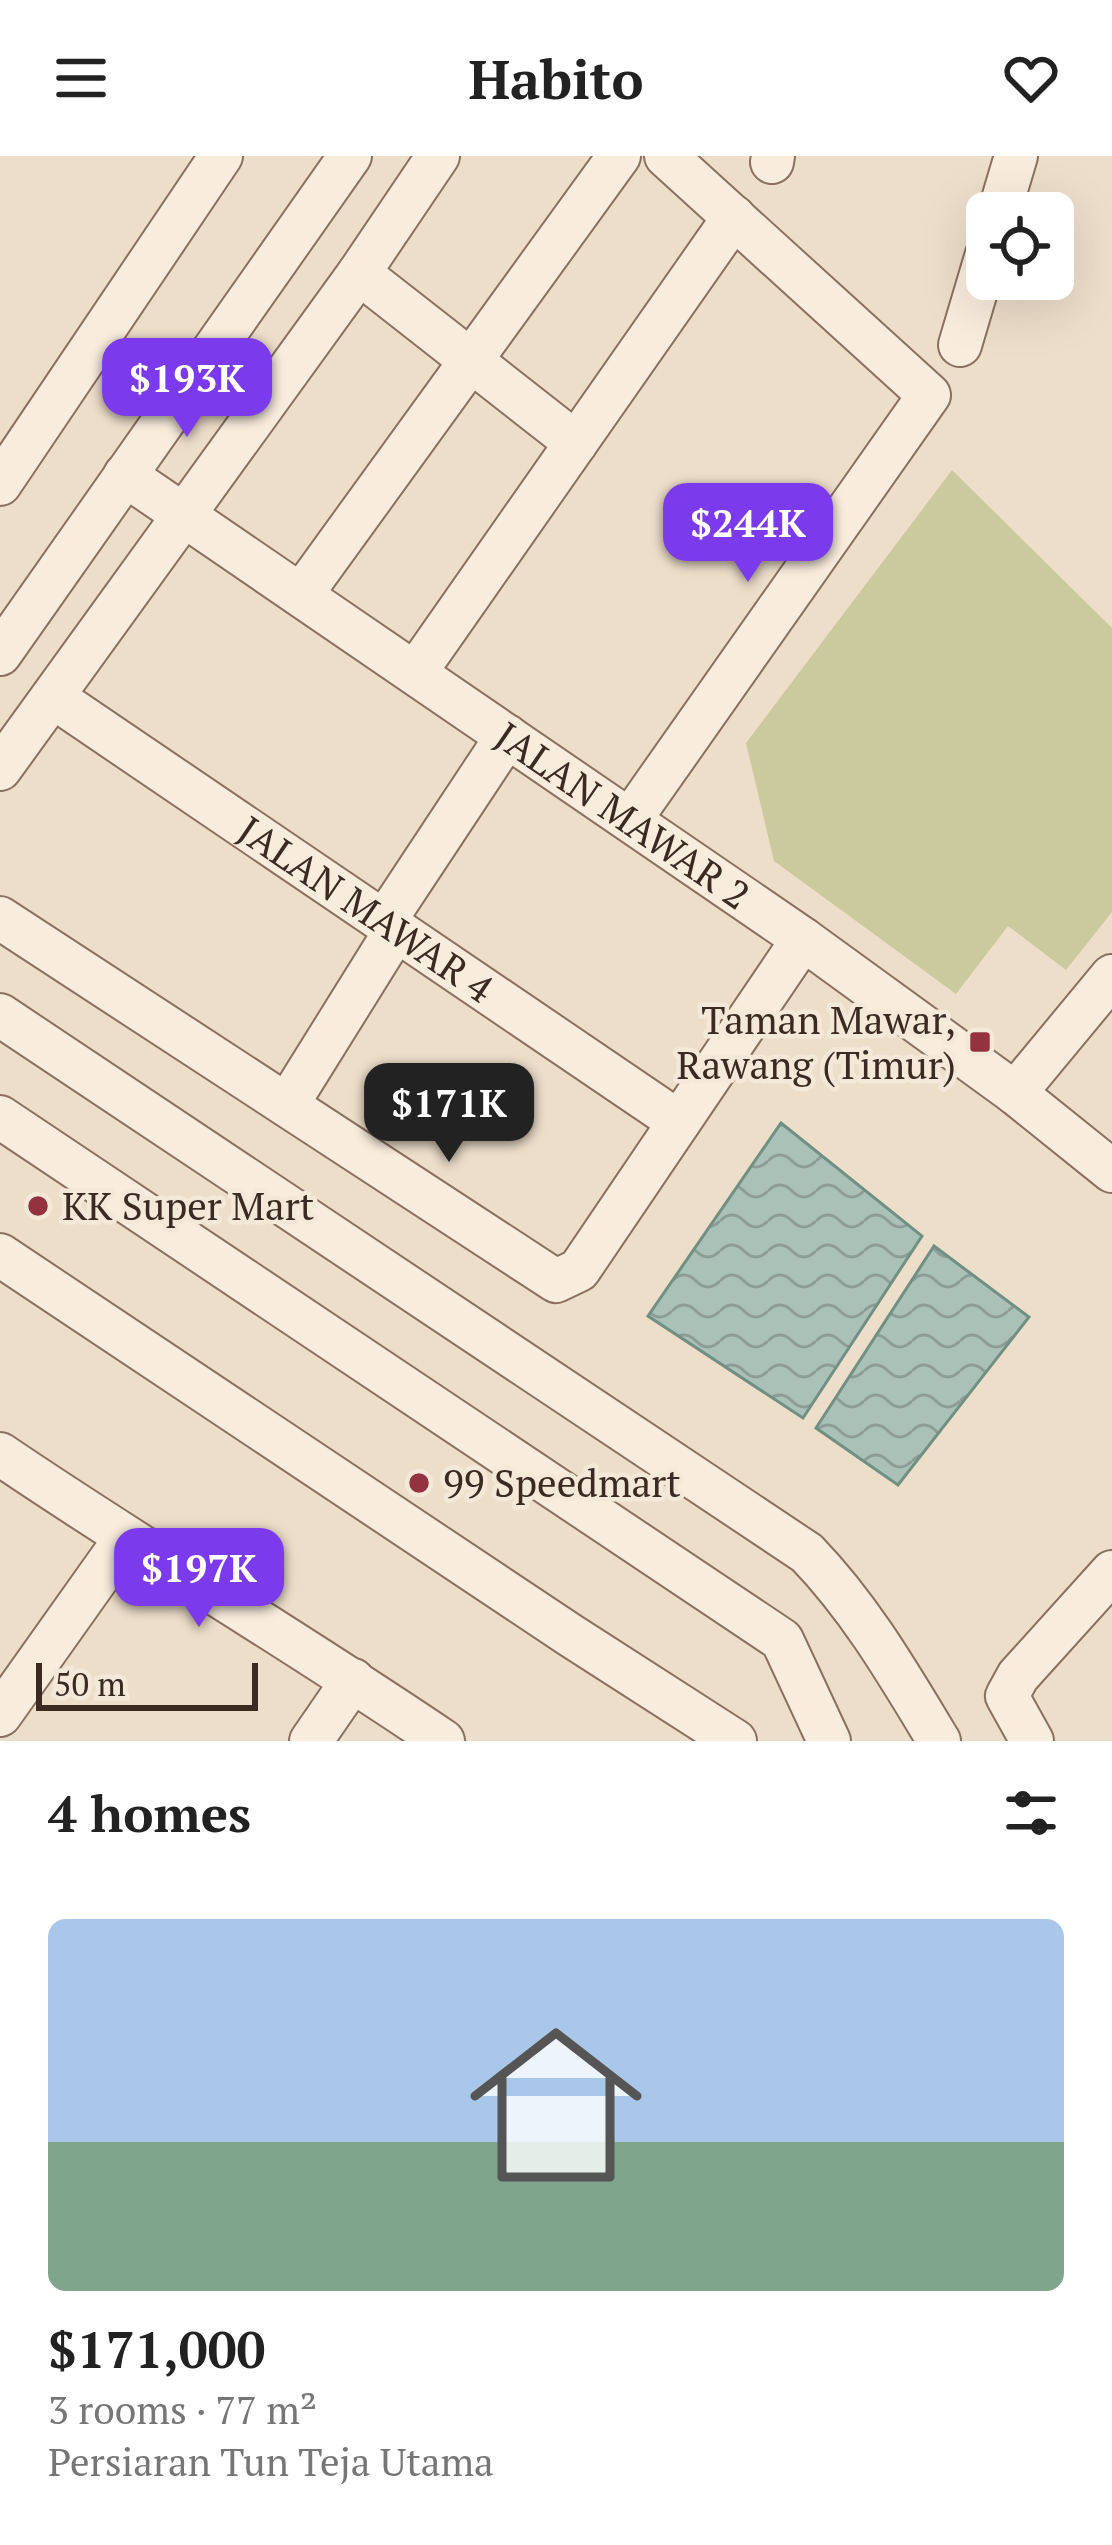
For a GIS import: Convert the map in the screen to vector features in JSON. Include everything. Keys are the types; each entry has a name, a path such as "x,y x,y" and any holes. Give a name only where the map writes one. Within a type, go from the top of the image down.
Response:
{"street":[{"path":"0,484 221,156"},
{"path":"0,654 350,156"},
{"path":"0,770 359,273 438,156"},
{"path":"301,595 619,156"},
{"path":"630,820 929,394 666,156"},
{"path":"1005,192 1016,156"},
{"path":"415,674 734,217"},
{"path":"359,273 576,442"},
{"path":"960,345 973,300"},
{"name":"JALAN MAWAR 2","path":"125,475 803,939 1015,1093 1112,1171"},
{"name":"JALAN MAWAR 4","path":"53,697 679,1122"},
{"path":"287,1106 507,736"},
{"path":"0,918 556,1281 579,1270 803,939"},
{"path":"1015,1093 1112,976"},
{"path":"0,1015 807,1553 838,1585 883,1647 938,1741"},
{"path":"0,1117 782,1640 830,1741"},
{"path":"0,1255 736,1741"},
{"path":"0,1454 442,1741"},
{"path":"0,1714 125,1539"},
{"path":"1032,1741 1007,1696 1018,1676 1112,1572"},
{"path":"311,1741 353,1680"}],"green space":[{"path":"952,470 1112,628 1112,912 1066,970 1008,926 956,994 774,861 746,743"}],"water":[{"path":"781,1123 922,1236 803,1418 648,1316"},
{"path":"934,1246 1029,1317 898,1485 816,1428"}],"place":[{"name":"Taman Mawar, Rawang (Timur)","path":"980,1042"},
{"name":"KK Super Mart","path":"38,1206"},
{"name":"99 Speedmart","path":"419,1483"}]}
